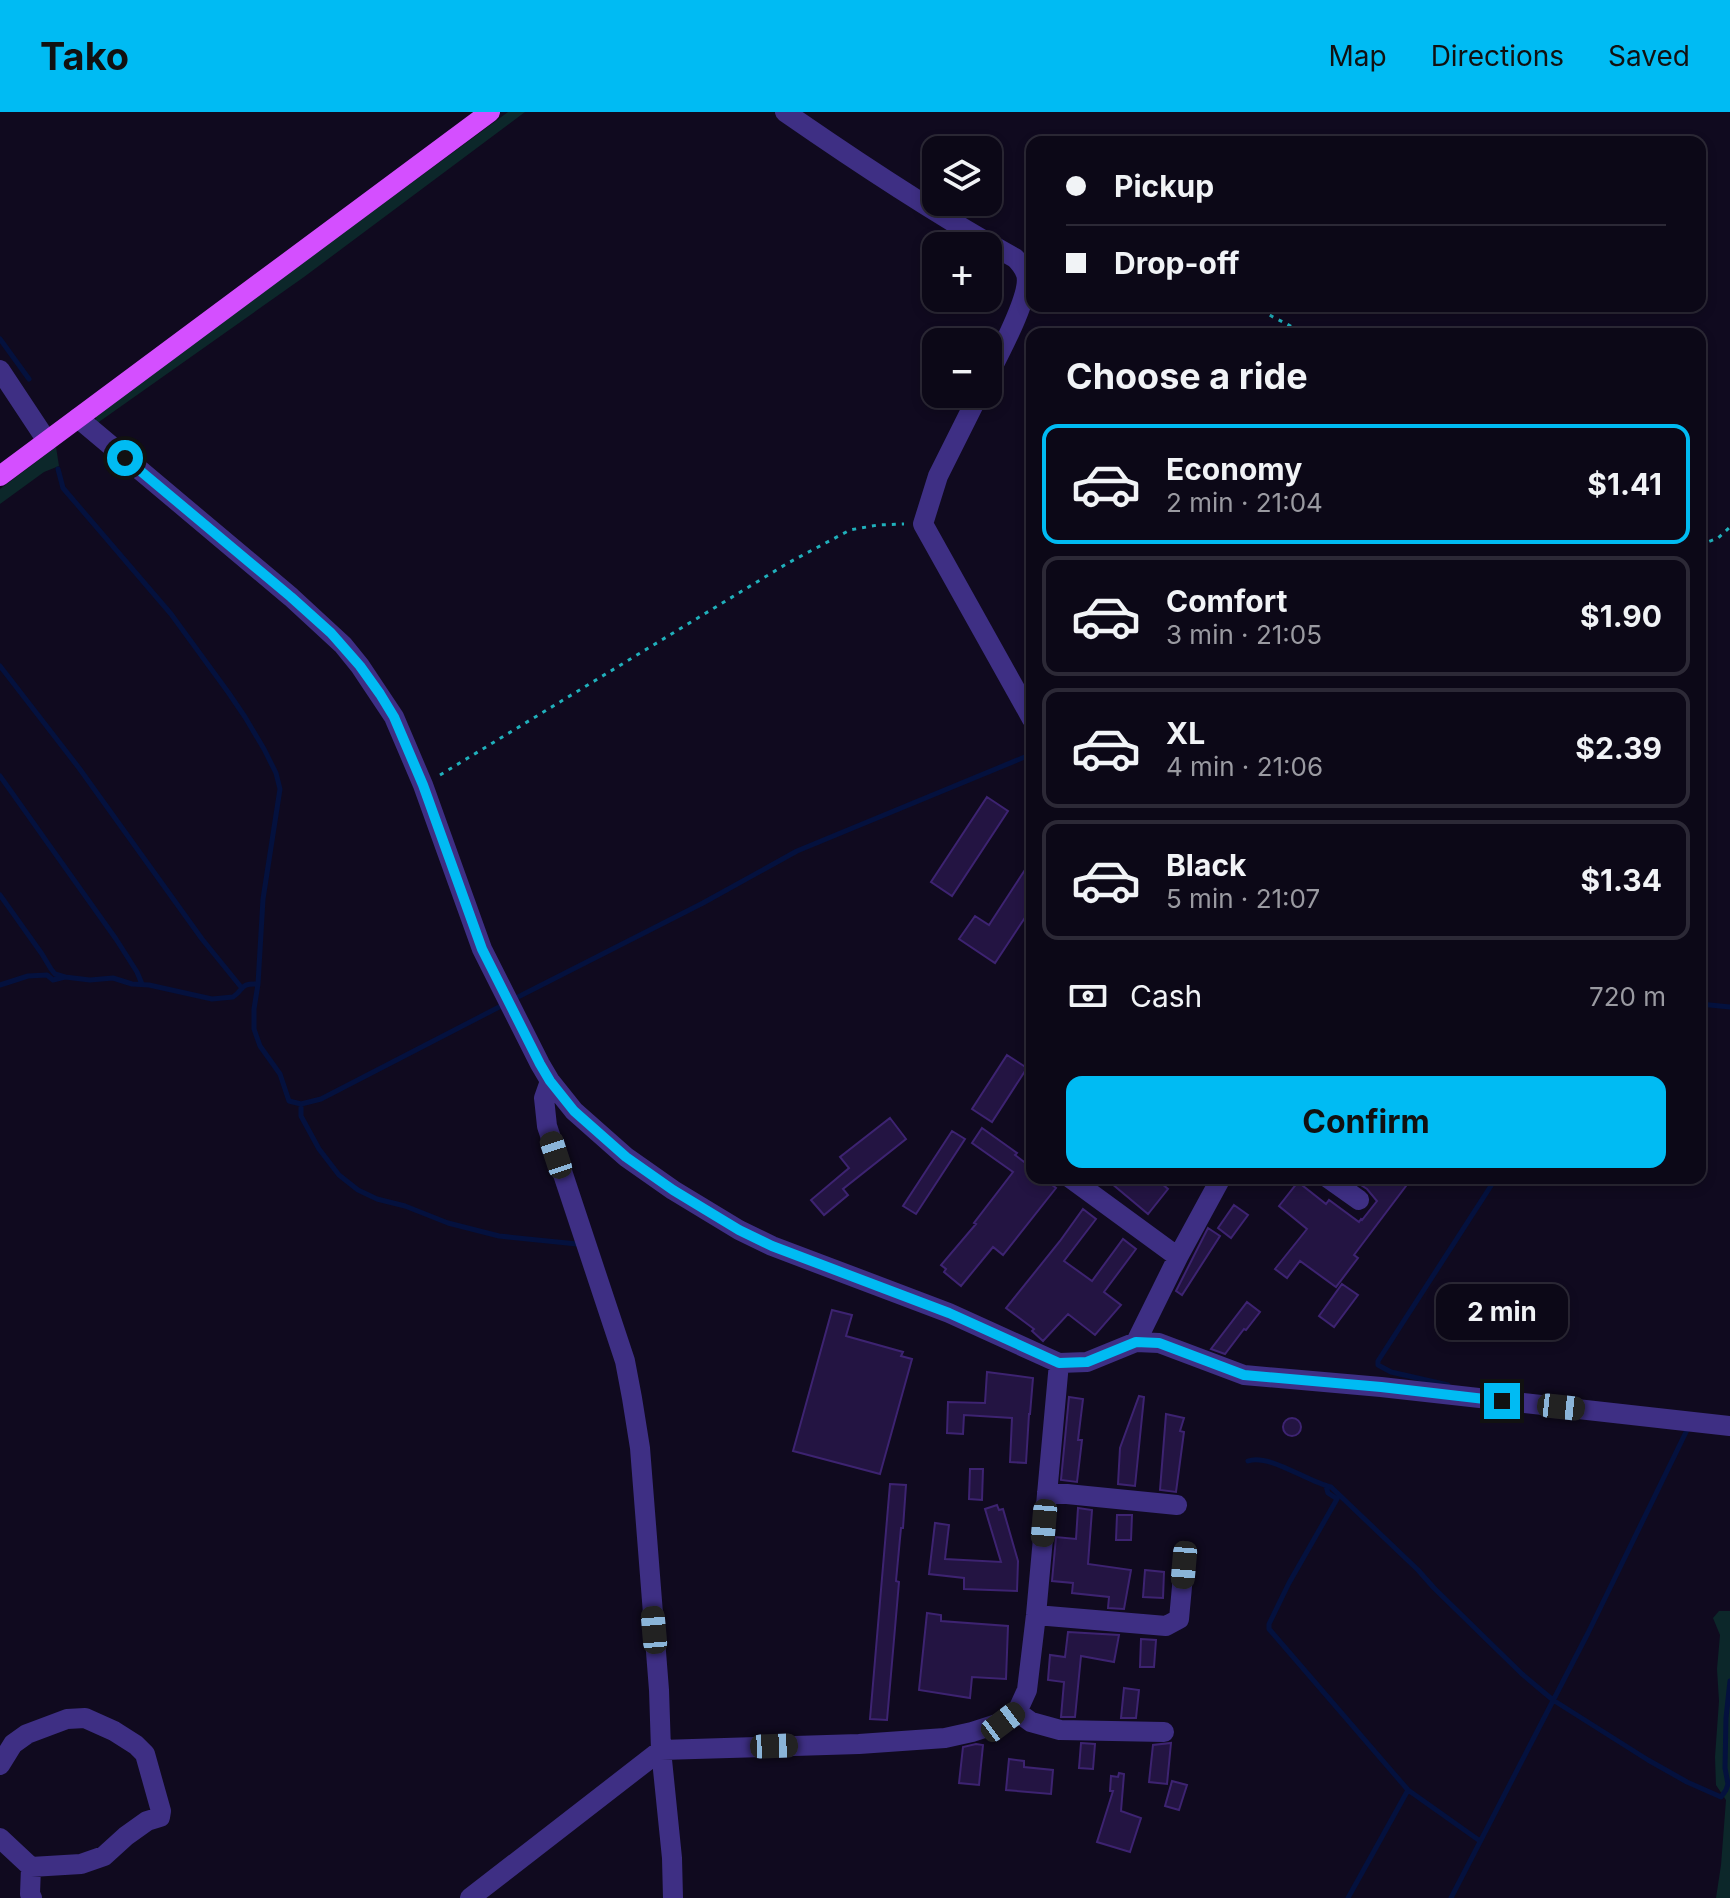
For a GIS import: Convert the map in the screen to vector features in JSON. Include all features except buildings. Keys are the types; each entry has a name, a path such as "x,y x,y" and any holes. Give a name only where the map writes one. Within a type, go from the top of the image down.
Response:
{"main road":[{"path":"0,476 490,112"}],"street":[{"path":"785,112 869,171 1019,262 1026,273"},
{"path":"1002,346 1026,294"},
{"path":"0,370 47,441"},
{"path":"972,408 938,476 923,524 1026,708"},
{"path":"78,418 291,597 343,645 374,684 394,717 423,785 482,949 550,1081 574,1111 626,1157 673,1190 772,1246 949,1313 1059,1363 1087,1362 1136,1342 1159,1343 1244,1375 1730,1426"},
{"path":"550,1081 544,1098 547,1126 620,1347 640,1448 673,1898"},
{"path":"1078,1184 1178,1257"},
{"path":"1136,1342 1218,1184"},
{"path":"1336,1184 1359,1200"},
{"path":"470,1898 661,1750 945,1738 1003,1722 1017,1712 1027,1690 1059,1363"},
{"path":"1047,1492 1177,1505"},
{"path":"1036,1615 1166,1626 1179,1619 1184,1565"},
{"path":"1017,1712 1031,1722 1060,1730 1164,1732"},
{"path":"0,1765 13,1744 27,1734 67,1719 85,1718 114,1731 145,1754 161,1811 160,1817 147,1821 104,1856 81,1864 31,1867 0,1838"},
{"path":"31,1867 32,1898"}],"path":[{"path":"1264,312 1294,328"},
{"path":"423,785 788,563 850,530 878,525 923,524"},
{"path":"1706,543 1718,538 1730,527"}],"green space":[{"path":"508,112 525,112 304,277 96,424 96,415"},
{"path":"56,447 59,466 44,472 0,504 0,489"},
{"path":"1719,1611 1730,1611 1730,1898 1716,1898 1726,1800 1716,1785 1720,1635 1713,1618"}],"waterway":[{"path":"0,339 29,379"},
{"path":"58,469 63,488 171,614 228,692 276,773 280,789 263,899 254,1029 260,1046 280,1074 289,1101 301,1104 321,1099 503,1005"},
{"path":"0,666 241,987"},
{"path":"512,1000 703,903 797,851 1026,756"},
{"path":"0,776 116,939 142,984"},
{"path":"0,895 51,969 65,977"},
{"path":"0,985 28,976 47,975 53,980 65,977 90,980 113,978 212,999 233,997 245,986 258,984"},
{"path":"1706,1005 1730,1007"},
{"path":"301,1104 301,1116 319,1149 339,1175 358,1190 448,1223 499,1236 577,1244"},
{"path":"1448,1385 1391,1372 1378,1365 1378,1361 1492,1184"},
{"path":"1451,1898 1588,1633 1688,1428"},
{"path":"1248,1461 1277,1464 1331,1487 1522,1674 1553,1700 1648,1760 1721,1797 1728,1784 1725,1768 1730,1681"},
{"path":"1326,1486 1328,1493 1337,1499 1289,1583 1269,1629 1408,1790 1480,1841"},
{"path":"1348,1898 1408,1790"}],"route":[{"path":"125,458 291,597 343,645 360,666 394,717 423,785 482,949 550,1081 574,1111 626,1157 673,1190 772,1246 949,1313 1059,1363 1087,1362 1136,1342 1159,1343 1244,1375 1502,1401"}]}
